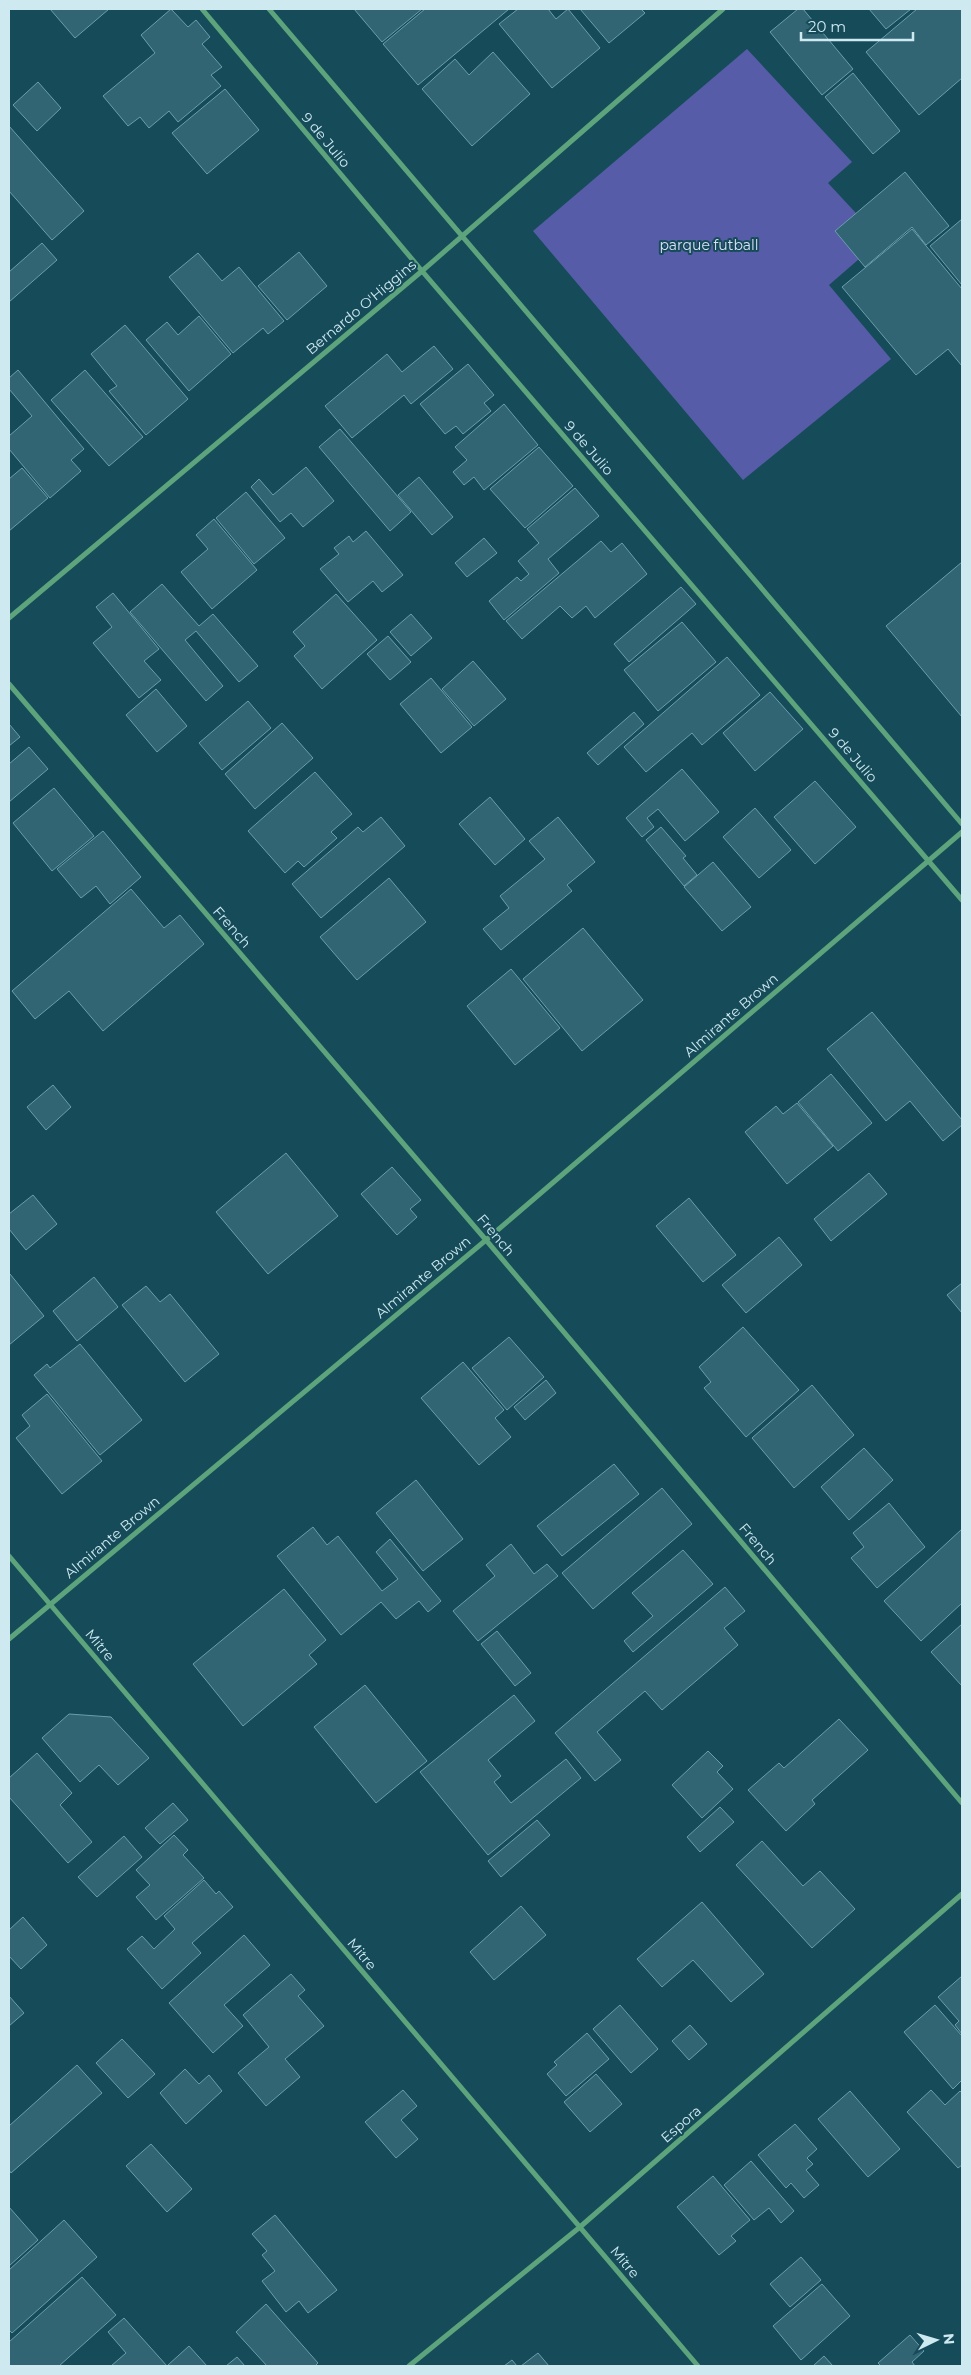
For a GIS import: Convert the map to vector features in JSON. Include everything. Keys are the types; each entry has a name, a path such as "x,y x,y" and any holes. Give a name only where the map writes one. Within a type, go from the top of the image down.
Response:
{"street":[{"name":"9 de Julio","path":"202,9 422,271 962,900"},
{"path":"269,9 962,824"},
{"name":"Bernardo O'Higgins","path":"9,618 462,237 723,9"},
{"name":"French","path":"9,684 486,1240 962,1803"},
{"name":"Almirante Brown","path":"9,1639 486,1240 962,832"},
{"name":"Mitre","path":"9,1556 698,2366"},
{"name":"Espora","path":"409,2366 580,2227 962,1894"}],"green space":[{"name":"parque futball","path":"747,49 852,162 828,183 881,240 829,285 891,359 743,480 533,231"}],"building":[{"path":"50,9 109,9 75,38"},
{"path":"171,9 188,27 196,20 210,37 202,44 222,67 211,75 221,86 178,122 169,111 149,128 140,117 128,126 103,96 155,53 141,35"},
{"path":"354,9 422,9 382,42"},
{"path":"425,9 509,9 418,85 383,44"},
{"path":"518,9 548,9 556,19 568,9 600,48 552,88 499,24"},
{"path":"580,9 641,9 645,13 609,43"},
{"path":"798,9 803,9 853,69 822,95 770,32"},
{"path":"869,9 911,9 886,29"},
{"path":"917,9 962,9 962,78 919,115 866,52"},
{"path":"493,52 530,94 472,146 422,89 455,59 469,75"},
{"path":"853,73 900,131 873,154 825,97"},
{"path":"38,82 61,108 37,131 13,105"},
{"path":"225,89 259,130 207,174 172,133"},
{"path":"9,126 84,211 52,240 9,191"},
{"path":"905,172 949,226 926,245 912,227 865,267 835,231"},
{"path":"962,219 962,285 930,246"},
{"path":"912,229 962,289 962,366 948,349 916,375 842,287"},
{"path":"42,243 57,260 9,302 9,272"},
{"path":"299,252 327,286 287,320 258,286"},
{"path":"198,253 222,281 239,267 284,321 268,334 263,328 233,353 169,277"},
{"path":"199,316 231,354 189,391 146,340 167,322 178,335"},
{"path":"125,325 188,399 146,435 109,391 117,386 91,354"},
{"path":"434,346 453,369 411,404 404,395 352,438 325,406 387,354 402,372"},
{"path":"468,364 494,395 484,403 491,411 463,434 456,426 445,434 420,404"},
{"path":"18,370 84,449 71,460 81,471 50,498 9,449 9,436 32,416 9,389 9,378"},
{"path":"85,370 143,437 109,466 51,400"},
{"path":"504,404 538,445 484,490 474,477 464,485 453,472 467,460 455,447"},
{"path":"340,429 411,512 390,531 319,447"},
{"path":"539,447 573,486 525,528 490,489"},
{"path":"306,467 334,501 303,527 291,513 280,522 251,487 259,479 273,495"},
{"path":"22,468 48,498 9,531 9,479"},
{"path":"419,477 453,517 432,535 398,495"},
{"path":"575,488 599,516 548,559 559,573 504,620 489,601 517,577 521,581 529,574 518,561 539,543 527,529"},
{"path":"246,492 285,538 254,564 216,518"},
{"path":"214,519 257,570 212,609 181,572 208,549 196,535"},
{"path":"366,531 403,575 382,592 373,581 348,602 320,569 339,554 334,548 349,536 353,542"},
{"path":"484,538 497,553 467,577 455,563"},
{"path":"601,541 611,552 622,543 647,574 595,618 586,606 572,618 560,606 522,639 506,621"},
{"path":"962,562 962,717 886,626"},
{"path":"162,584 199,626 213,614 258,666 239,682 196,631 185,640 223,686 206,701 130,612"},
{"path":"681,587 696,604 629,662 614,644"},
{"path":"113,593 159,649 144,661 161,680 139,698 93,643 112,627 96,607"},
{"path":"336,594 377,640 322,689 294,656 305,646 293,632"},
{"path":"411,614 432,638 411,656 390,632"},
{"path":"682,622 716,662 658,711 624,670"},
{"path":"388,636 411,662 390,680 367,654"},
{"path":"727,657 760,695 702,745 692,733 646,772 624,747"},
{"path":"473,661 506,699 474,726 442,689"},
{"path":"431,678 472,727 441,753 400,704"},
{"path":"156,689 187,726 157,752 126,715"},
{"path":"770,692 803,729 755,771 723,733"},
{"path":"248,701 271,728 222,770 199,743"},
{"path":"634,712 644,724 598,765 587,753"},
{"path":"282,723 313,758 255,809 225,774"},
{"path":"9,724 20,737 9,746"},
{"path":"29,747 48,769 9,802 9,764"},
{"path":"682,769 719,812 685,841 658,809 647,818 654,827 642,837 626,818"},
{"path":"315,772 352,814 331,832 337,838 304,867 298,861 285,873 248,831"},
{"path":"815,781 856,827 815,864 774,817"},
{"path":"54,788 94,836 52,871 13,823"},
{"path":"490,797 525,839 495,865 459,824"},
{"path":"755,808 791,850 759,878 723,837"},
{"path":"381,817 405,846 321,918 292,884 358,827 363,832"},
{"path":"558,817 595,862 567,885 572,891 501,950 483,929 509,908 500,896 545,859 529,841"},
{"path":"661,827 686,856 683,858 697,875 684,886 646,840"},
{"path":"103,831 141,877 110,904 96,886 81,898 57,869"},
{"path":"713,862 751,907 722,931 684,887"},
{"path":"389,878 426,922 357,980 320,937"},
{"path":"131,889 164,928 180,915 204,944 103,1031 69,991 35,1019 12,991"},
{"path":"583,928 643,1000 582,1051 523,979"},
{"path":"511,969 560,1028 515,1065 467,1006"},
{"path":"872,1012 962,1120 962,1125 943,1141 910,1101 886,1121 827,1049"},
{"path":"831,1074 872,1123 838,1151 798,1102"},
{"path":"53,1085 71,1107 46,1130 27,1107"},
{"path":"797,1103 833,1146 787,1184 745,1132 776,1106 783,1114"},
{"path":"286,1153 338,1216 268,1274 216,1212"},
{"path":"392,1167 421,1200 410,1209 417,1217 397,1235 361,1194"},
{"path":"869,1173 887,1194 831,1241 814,1219"},
{"path":"33,1195 57,1224 26,1250 9,1229 9,1214"},
{"path":"689,1198 736,1255 703,1282 656,1226"},
{"path":"779,1237 802,1265 746,1313 722,1285"},
{"path":"9,1275 44,1316 9,1345"},
{"path":"94,1277 118,1307 77,1341 53,1311"},
{"path":"962,1283 962,1313 947,1295"},
{"path":"146,1286 160,1302 170,1294 219,1354 185,1382 122,1305"},
{"path":"743,1327 799,1390 746,1437 704,1388 711,1382 699,1367"},
{"path":"509,1337 544,1377 507,1410 472,1368"},
{"path":"80,1344 142,1420 100,1455 34,1375 47,1364 50,1368"},
{"path":"463,1362 504,1410 495,1418 511,1437 479,1465 421,1398"},
{"path":"546,1380 556,1393 525,1420 514,1407"},
{"path":"812,1385 854,1435 794,1488 752,1438"},
{"path":"47,1394 102,1461 62,1494 16,1438 30,1426 22,1415"},
{"path":"864,1448 893,1480 849,1520 821,1487"},
{"path":"614,1464 639,1494 562,1556 537,1526"},
{"path":"416,1480 463,1539 423,1571 376,1513"},
{"path":"662,1488 692,1524 593,1609 562,1573"},
{"path":"889,1503 925,1547 877,1588 851,1558 864,1547 853,1533"},
{"path":"313,1527 327,1545 338,1536 382,1591 398,1579 376,1552 390,1539 441,1601 428,1612 419,1601 396,1619 381,1602 341,1635 277,1556"},
{"path":"962,1529 962,1603 921,1641 884,1601"},
{"path":"511,1544 534,1574 547,1564 558,1576 478,1641 453,1611 495,1576 486,1565"},
{"path":"683,1550 713,1584 633,1652 624,1641 653,1616 632,1593"},
{"path":"725,1587 745,1611 724,1628 738,1645 662,1710 645,1691 597,1732 621,1760 595,1781 555,1733"},
{"path":"284,1589 326,1640 309,1655 317,1664 243,1726 193,1664"},
{"path":"962,1624 962,1686 931,1652"},
{"path":"497,1631 531,1673 515,1686 481,1644"},
{"path":"365,1685 427,1761 376,1803 314,1727"},
{"path":"514,1695 535,1721 488,1760 501,1776 494,1782 511,1803 566,1759 581,1778 488,1855 420,1772"},
{"path":"69,1714 111,1717 149,1758 118,1785 99,1765 80,1782 42,1738"},
{"path":"839,1719 868,1750 812,1800 815,1804 786,1831 748,1790 779,1763 784,1768"},
{"path":"708,1751 723,1766 717,1772 733,1789 702,1818 672,1785"},
{"path":"37,1753 72,1793 60,1805 92,1842 68,1863 9,1797 9,1778"},
{"path":"173,1803 188,1820 160,1844 145,1828"},
{"path":"720,1807 734,1822 700,1852 687,1837"},
{"path":"537,1820 550,1835 501,1877 488,1861"},
{"path":"174,1835 188,1850 183,1855 204,1878 156,1920 136,1897 150,1885 136,1870"},
{"path":"124,1836 142,1857 97,1897 78,1877"},
{"path":"762,1841 803,1886 820,1871 855,1909 812,1948 736,1865"},
{"path":"204,1880 216,1894 219,1891 233,1907 192,1943 201,1953 162,1989 127,1949 142,1936 154,1949 175,1929 164,1916"},
{"path":"702,1902 764,1974 731,2002 693,1960 662,1987 637,1959"},
{"path":"521,1906 546,1935 494,1980 470,1952"},
{"path":"23,1917 47,1945 21,1969 9,1956 9,1930"},
{"path":"244,1935 270,1965 224,2005 243,2026 213,2053 169,2003"},
{"path":"291,1974 305,1990 298,1996 324,2026 285,2059 300,2077 266,2106 238,2073 269,2047 243,2015"},
{"path":"962,1976 962,2034 955,2025 959,2021 938,1997"},
{"path":"9,1996 24,2013 9,2026"},
{"path":"620,2005 658,2049 631,2073 593,2029"},
{"path":"935,2005 962,2036 962,2080 953,2089 904,2032"},
{"path":"690,2025 707,2044 689,2060 672,2041"},
{"path":"587,2033 609,2059 566,2096 547,2074 557,2065 554,2062"},
{"path":"122,2039 155,2074 128,2098 96,2063"},
{"path":"77,2065 102,2093 11,2173 9,2170 9,2126"},
{"path":"185,2069 199,2084 209,2075 222,2091 186,2124 160,2093"},
{"path":"596,2074 622,2104 590,2132 564,2102"},
{"path":"403,2090 417,2106 401,2120 418,2139 396,2158 365,2122"},
{"path":"931,2090 945,2105 960,2091 962,2093 962,2165 958,2168 907,2112"},
{"path":"850,2091 900,2149 868,2177 818,2119"},
{"path":"795,2124 817,2149 807,2158 813,2164 806,2170 819,2185 804,2198 791,2183 786,2188 758,2155"},
{"path":"151,2144 192,2189 167,2212 126,2166"},
{"path":"751,2161 794,2211 781,2223 769,2208 754,2220 724,2185"},
{"path":"713,2176 750,2220 731,2236 736,2241 719,2255 677,2207"},
{"path":"9,2207 38,2240 9,2266"},
{"path":"275,2215 337,2290 308,2313 299,2301 286,2312 262,2281 275,2271 262,2255 267,2251 252,2234"},
{"path":"64,2220 97,2257 12,2333 9,2330 9,2270"},
{"path":"801,2257 821,2280 790,2307 770,2284"},
{"path":"82,2277 116,2315 59,2366 9,2366 9,2342"},
{"path":"822,2284 850,2316 801,2360 773,2326"},
{"path":"266,2304 318,2363 315,2366 267,2366 236,2332"},
{"path":"124,2318 167,2366 111,2366 126,2353 108,2332"},
{"path":"910,2335 924,2351 912,2362 915,2366 881,2366 878,2363"},
{"path":"189,2346 207,2366 168,2365"},
{"path":"538,2353 549,2366 521,2366"},
{"path":"824,2356 833,2366 813,2366"},
{"path":"237,2357 245,2366 226,2366"},
{"path":"512,2360 517,2366 504,2366"}]}
